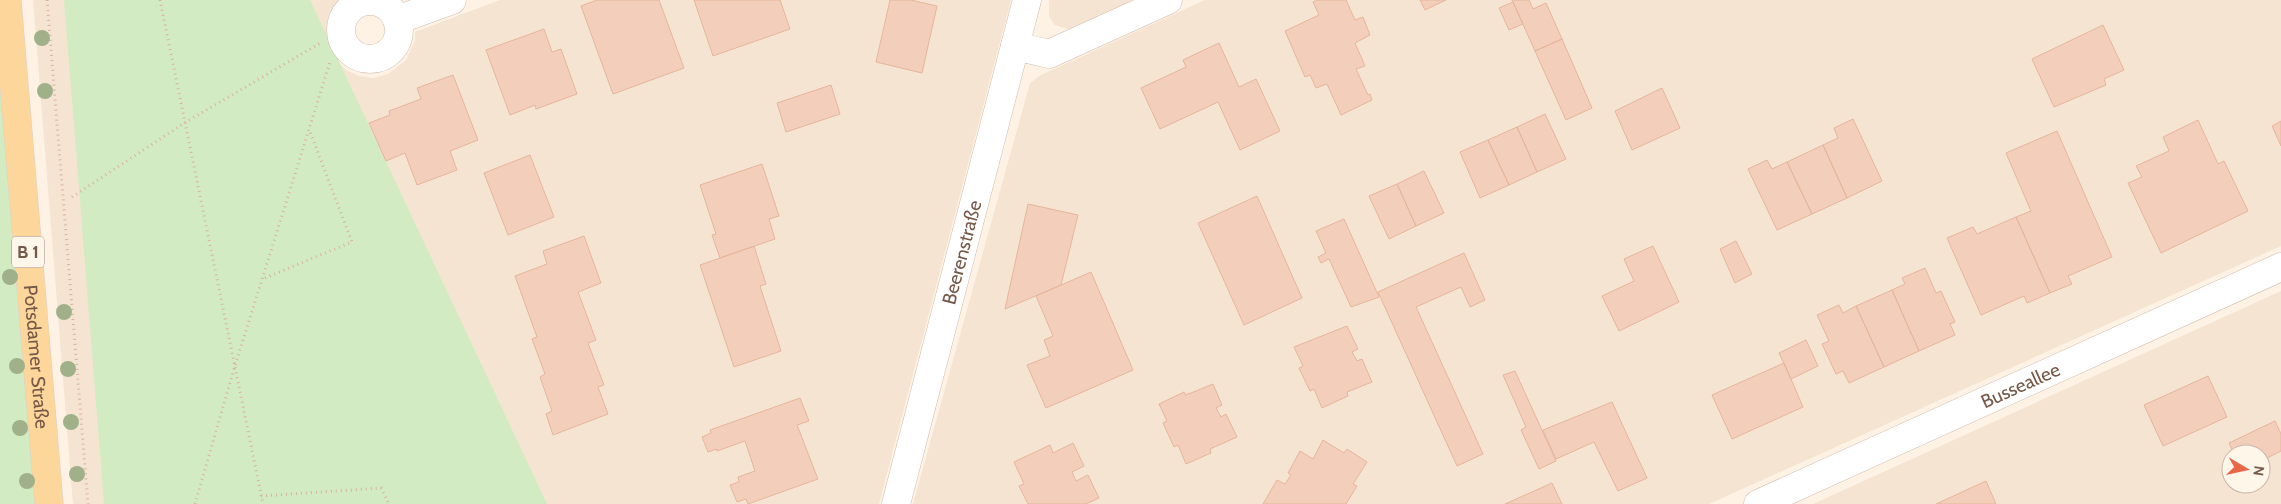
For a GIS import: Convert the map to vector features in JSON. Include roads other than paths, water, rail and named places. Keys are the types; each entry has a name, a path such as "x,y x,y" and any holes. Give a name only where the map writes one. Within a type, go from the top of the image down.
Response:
{"main road":[{"name":"Potsdamer Straße","path":"8,0 49,504"}],"street":[{"path":"397,20 452,0"},
{"name":"Beerenstraße","path":"896,504 1027,0"},
{"path":"1015,46 1049,54 1168,0"},
{"name":"Busseallee","path":"1758,504 2281,267"}]}
